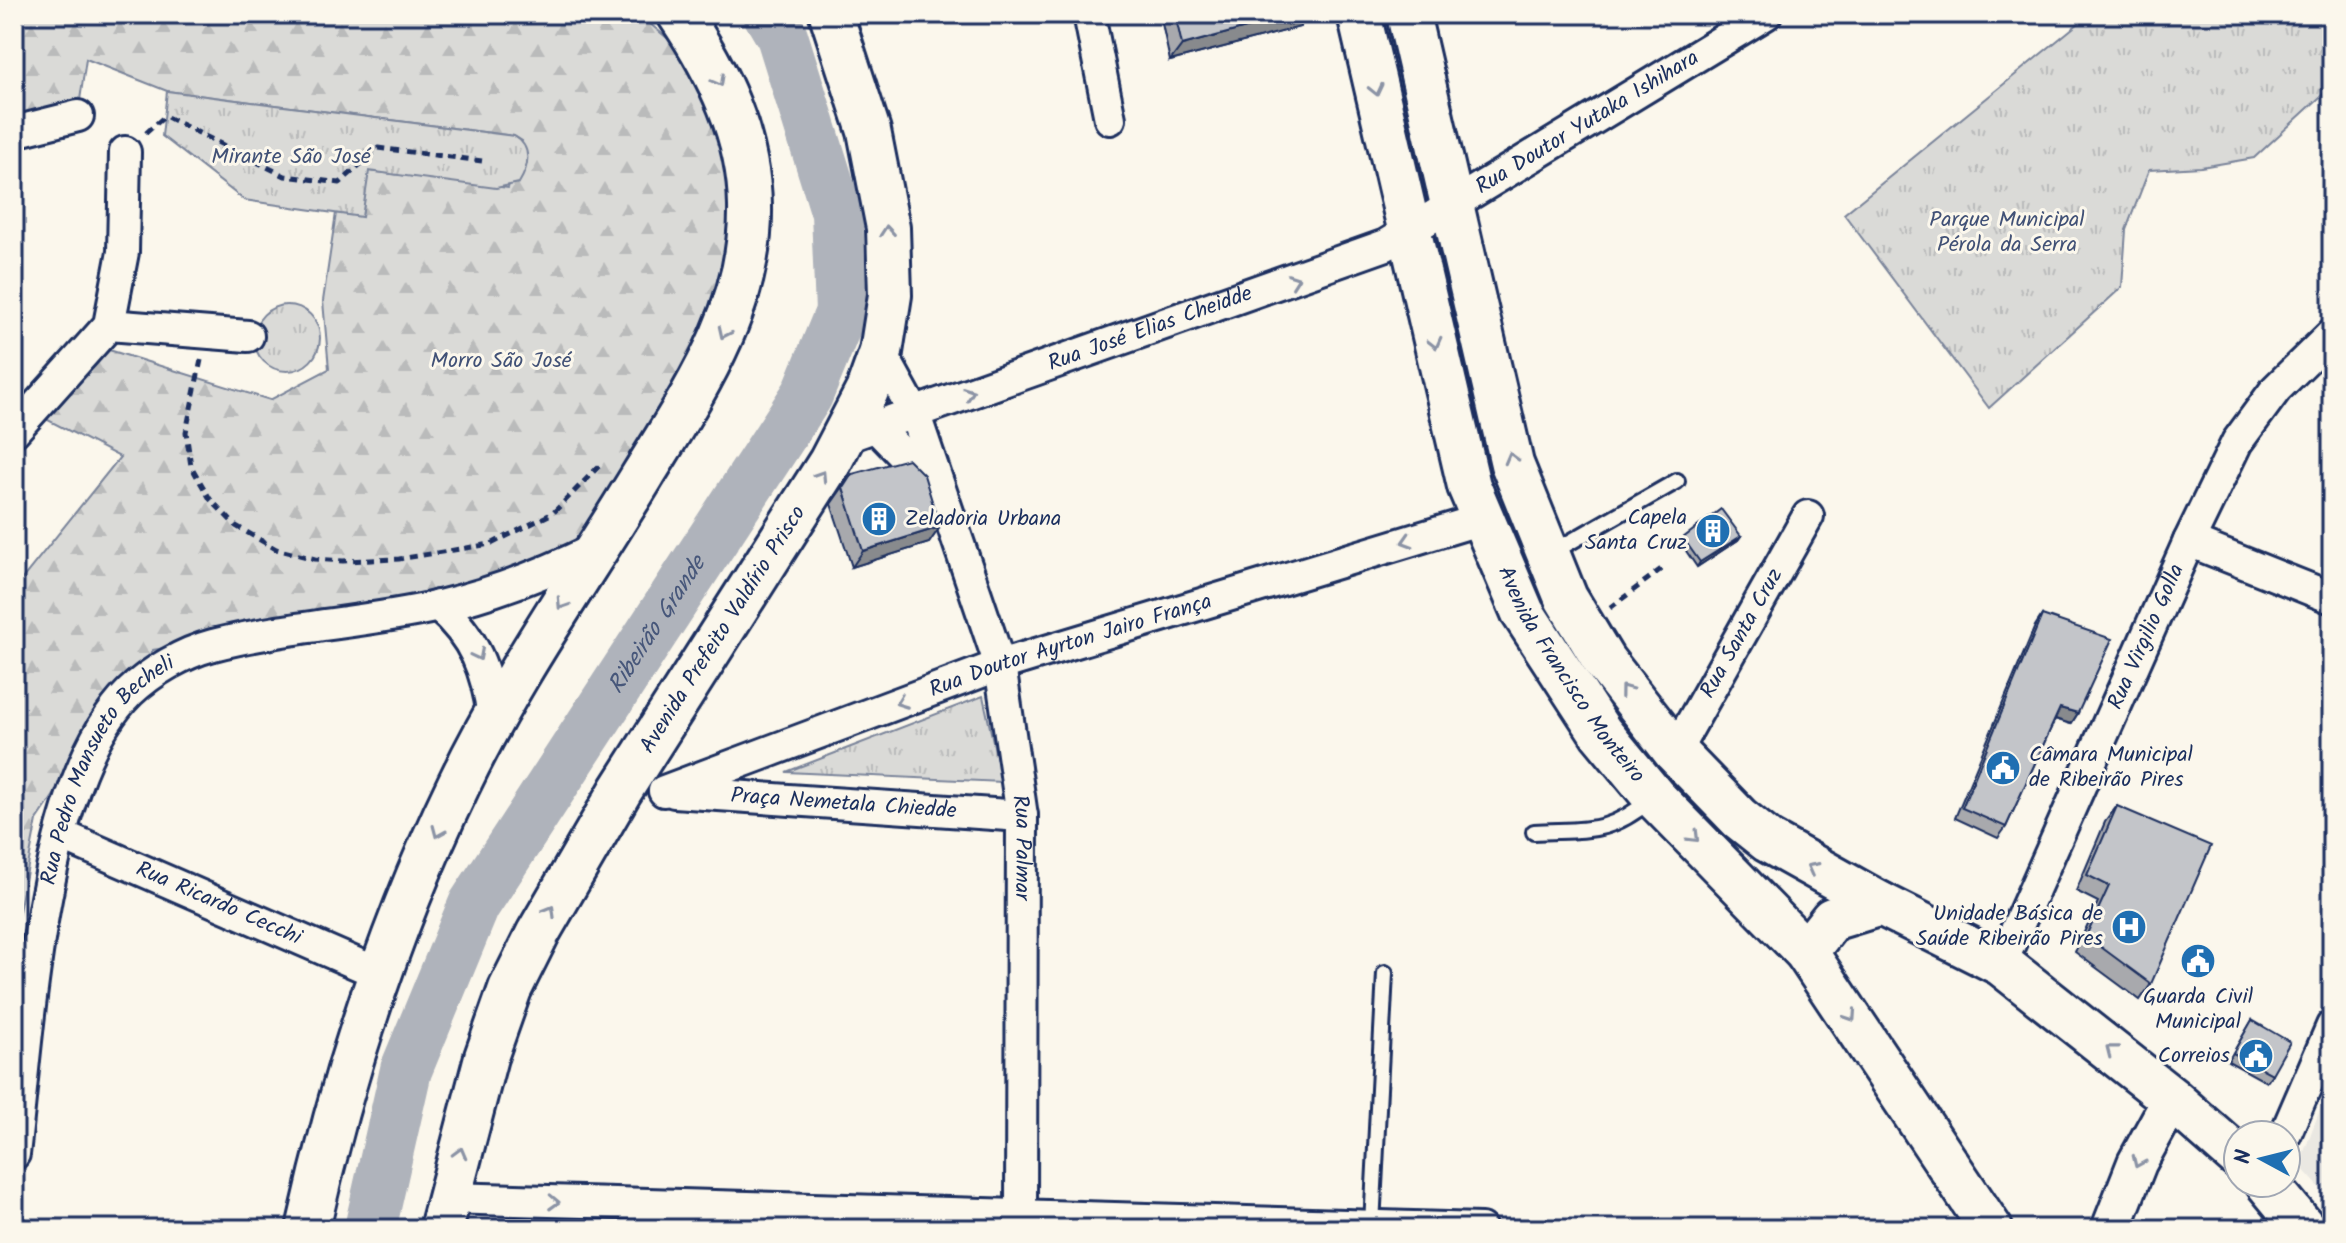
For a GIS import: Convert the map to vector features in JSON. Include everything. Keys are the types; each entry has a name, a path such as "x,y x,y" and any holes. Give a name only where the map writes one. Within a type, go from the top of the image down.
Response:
{"main road":[{"path":"308,1229 334,1113 378,973 457,787 493,717 706,369 729,324 744,269 750,206 744,149 728,98 679,14"},
{"name":"Avenida Prefeito Valdírio Prisco","path":"444,1214 486,1057 510,989 538,933 621,790 860,432 867,391 881,352 890,295 888,228 869,131 831,14"},
{"name":"Avenida Francisco Monteiro","path":"1359,14 1469,486 1523,613 1601,733 1654,797 1806,952 1991,1229"},
{"name":"Avenida Francisco Monteiro","path":"1408,14 1512,464 1547,555 1604,661 1675,752 1739,818 1768,841 1881,904 2001,964 2172,1099 2222,1143"},
{"path":"1806,952 1832,919 1881,904"},
{"path":"2280,1199 2305,1229"}],"street":[{"path":"1089,14 1110,119"},
{"name":"Rua Doutor Yutaka Ishihara","path":"1451,206 1766,14"},
{"path":"14,132 78,116"},
{"path":"14,431 99,340 109,325 123,252 125,152"},
{"name":"Rua José Elias Cheidde","path":"860,432 1370,252 1451,206"},
{"path":"109,325 248,336"},
{"name":"Rua Virgilio Golla","path":"2001,964 2189,541 2237,442 2276,389 2332,334"},
{"name":"Rua Palmar","path":"881,352 914,412 1000,665 1022,816 1021,1213"},
{"name":"Rua Palmar","path":"860,432 941,494"},
{"name":"Rua Santa Cruz","path":"1675,752 1808,516"},
{"name":"Rua Doutor Ayrton Jairo França","path":"664,791 1000,665 1482,519"},
{"path":"2189,541 2332,598"},
{"name":"Rua Pedro Mansueto Becheli","path":"14,1154 46,892 73,791 102,728 129,692 168,664 212,646 438,606 535,577 599,547"},
{"path":"438,606 469,638 484,668 493,717"},
{"name":"Praça Nemetala Chiedde","path":"664,791 1022,816"},
{"name":"Rua Ricardo Cecchi","path":"61,835 378,973"},
{"path":"2292,1119 2332,1026"},
{"path":"2111,1229 2137,1163 2172,1099"},
{"path":"444,1214 737,1218 1021,1213 1481,1229"}],"lane":[{"path":"1547,555 1677,481"},
{"path":"1534,832 1605,829 1626,820 1654,797"},
{"path":"1372,1225 1385,973"}],"path":[{"path":"125,152 165,116 285,176 340,183 378,148 482,161"},
{"path":"207,332 186,432 191,466 210,499 236,526 276,549 343,561 399,559 491,544 553,513 600,465"},
{"path":"1583,627 1665,566"}],"shaded area":[{"path":"2332,1078 2332,1201 2302,1168 2302,1157"}],"green space":[{"name":"Morro São José","path":"14,14 638,14 672,42 710,103 726,143 739,274 605,528 560,559 369,615 153,650 37,820 14,937 14,589 120,457 42,417 109,350 270,400 329,369 323,301 336,213 362,216 368,171 508,188 522,141 514,136 167,91 86,59 79,107 14,123"},
{"name":"Parque Municipal Pérola da Serra","path":"2090,14 2332,14 2332,86 2254,158 2201,167 2149,170 2126,230 2122,287 1989,408 1844,214"},
{"name":"Mirante São José","path":"167,91 514,136 527,151 527,164 519,183 496,188 369,171 362,217 244,200 162,136"},
{"path":"287,305 300,308 310,315 317,325 320,338 317,351 310,361 300,368 287,371 274,368 264,361 257,351 254,338 257,325 264,315 274,308"},
{"path":"983,696 1002,782 786,772"}],"building":[{"path":"1175,14 1299,14 1182,45"},
{"name":"Zeladoria Urbana","path":"908,459 924,475 940,527 863,551 843,488 852,474"},
{"name":"Capela Santa Cruz","path":"1721,509 1741,536 1700,562 1683,538"},
{"path":"2042,615 2112,639 2078,713 2060,708 2006,827 1962,808"},
{"name":"Unidade Básica de Saúde Ribeirão Pires","path":"2117,806 2211,846 2151,984 2086,936 2109,886 2087,875"},
{"name":"Correios","path":"2252,1020 2290,1042 2272,1074 2233,1053"}],"waterway":[{"name":"Ribeirão Grande","path":"370,1229 406,1070 474,905 807,395 841,312 837,213 782,36 769,14"}],"place":[{"name":"Zeladoria Urbana","path":"879,519"},
{"name":"Capela Santa Cruz","path":"1713,531"},
{"name":"Câmara Municipal de Ribeirão Pires","path":"2003,768"},
{"name":"Unidade Básica de Saúde Ribeirão Pires","path":"2129,927"},
{"name":"Guarda Civil Municipal","path":"2198,961"},
{"name":"Correios","path":"2256,1056"}]}
